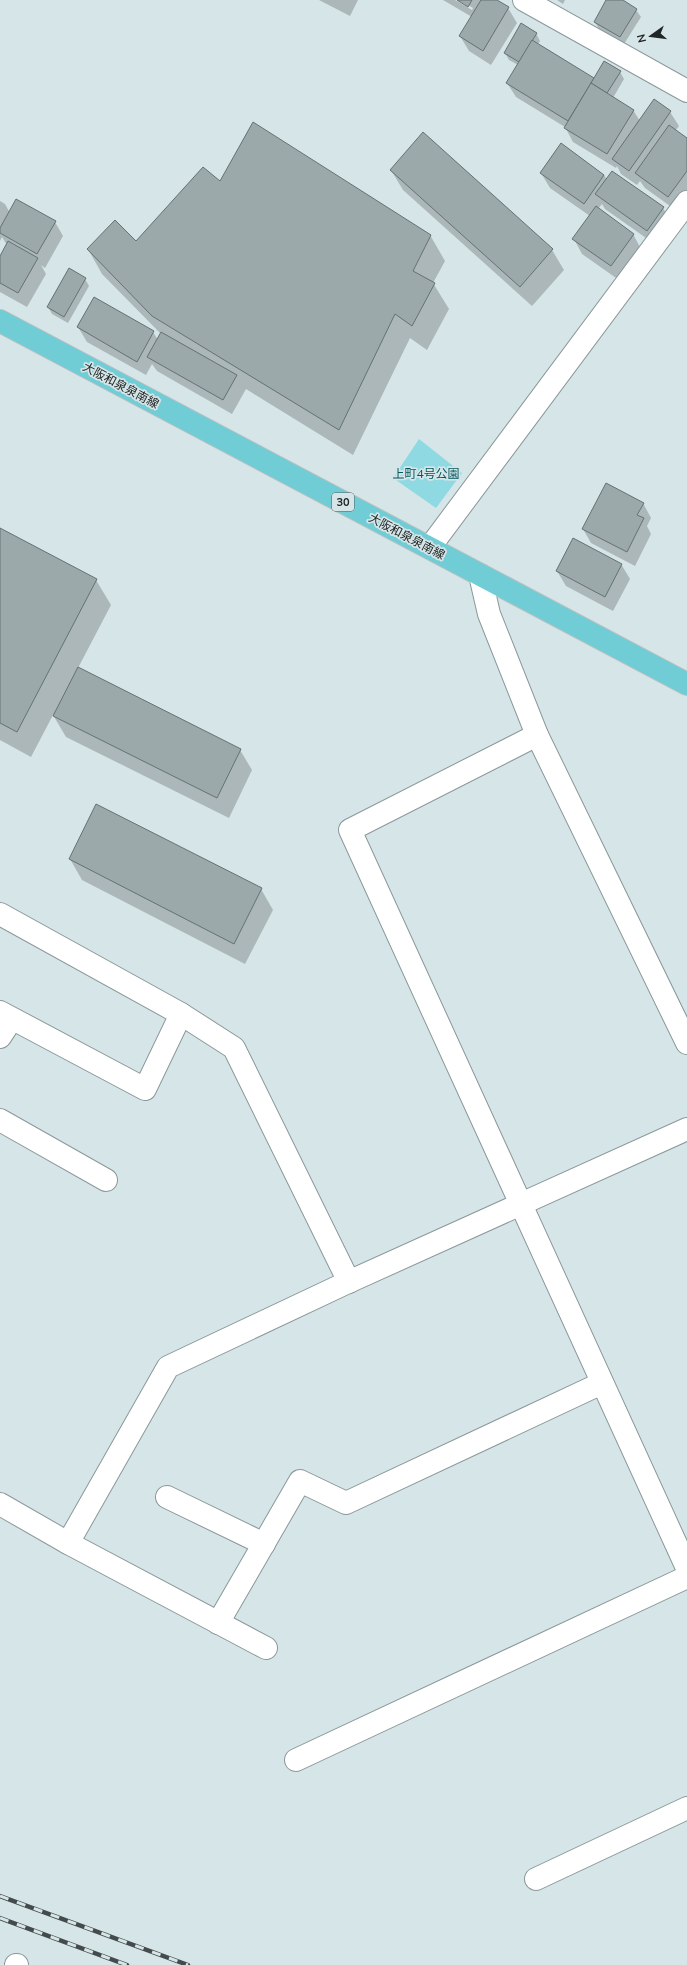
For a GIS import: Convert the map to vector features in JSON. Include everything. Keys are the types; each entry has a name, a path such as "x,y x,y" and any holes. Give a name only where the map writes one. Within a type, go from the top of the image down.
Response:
{"main road":[{"name":"大阪和泉泉南線","path":"0,321 687,684"}],"street":[{"path":"524,0 687,91"},
{"path":"430,547 687,202"},
{"path":"480,575 489,614 537,734 687,1043"},
{"path":"537,734 350,830 687,1568"},
{"path":"0,914 181,1014 234,1048 349,1282"},
{"path":"4,1023 145,1089 181,1014"},
{"path":"0,1120 106,1180"},
{"path":"68,1543 168,1367 349,1282 521,1206 687,1129"},
{"path":"218,1623 300,1481 346,1503 602,1382"},
{"path":"167,1497 264,1544"},
{"path":"0,1504 68,1543 266,1648"},
{"path":"296,1760 687,1577"},
{"path":"536,1879 687,1808"}],"green space":[{"name":"上町4号公園","path":"419,439 462,473 436,508 393,478"}],"building":[{"path":"457,0 472,0 468,7"},
{"path":"481,0 497,0 509,7 483,51 459,36"},
{"path":"606,0 623,0 637,9 620,37 594,22"},
{"path":"521,23 537,33 519,62 504,53"},
{"path":"532,40 594,78 568,121 506,83"},
{"path":"604,61 621,71 607,93 591,83"},
{"path":"591,83 634,110 607,154 564,128"},
{"path":"654,99 671,111 629,171 612,159"},
{"path":"253,122 431,235 413,271 435,283 412,326 395,314 339,430 152,316 87,249 115,220 136,241 203,167 220,181"},
{"path":"669,125 687,138 687,171 668,197 635,173"},
{"path":"423,132 553,249 520,287 390,170"},
{"path":"561,143 604,175 584,204 540,173"},
{"path":"612,171 664,207 647,231 595,194"},
{"path":"16,199 56,221 37,254 0,233 0,228"},
{"path":"596,206 634,234 611,266 572,239"},
{"path":"8,241 38,258 18,293 0,283 0,256"},
{"path":"69,268 86,278 64,317 47,307"},
{"path":"94,297 154,331 137,362 77,327"},
{"path":"161,332 237,375 223,400 147,357"},
{"path":"606,483 644,503 637,515 644,518 627,552 582,529"},
{"path":"0,528 97,579 17,732 0,723"},
{"path":"573,538 622,564 605,597 556,571"},
{"path":"78,667 241,749 217,798 53,716"},
{"path":"96,804 262,888 234,944 69,859"}],"railway":[{"path":"0,1896 188,1965"},
{"path":"0,1918 127,1965"}]}
